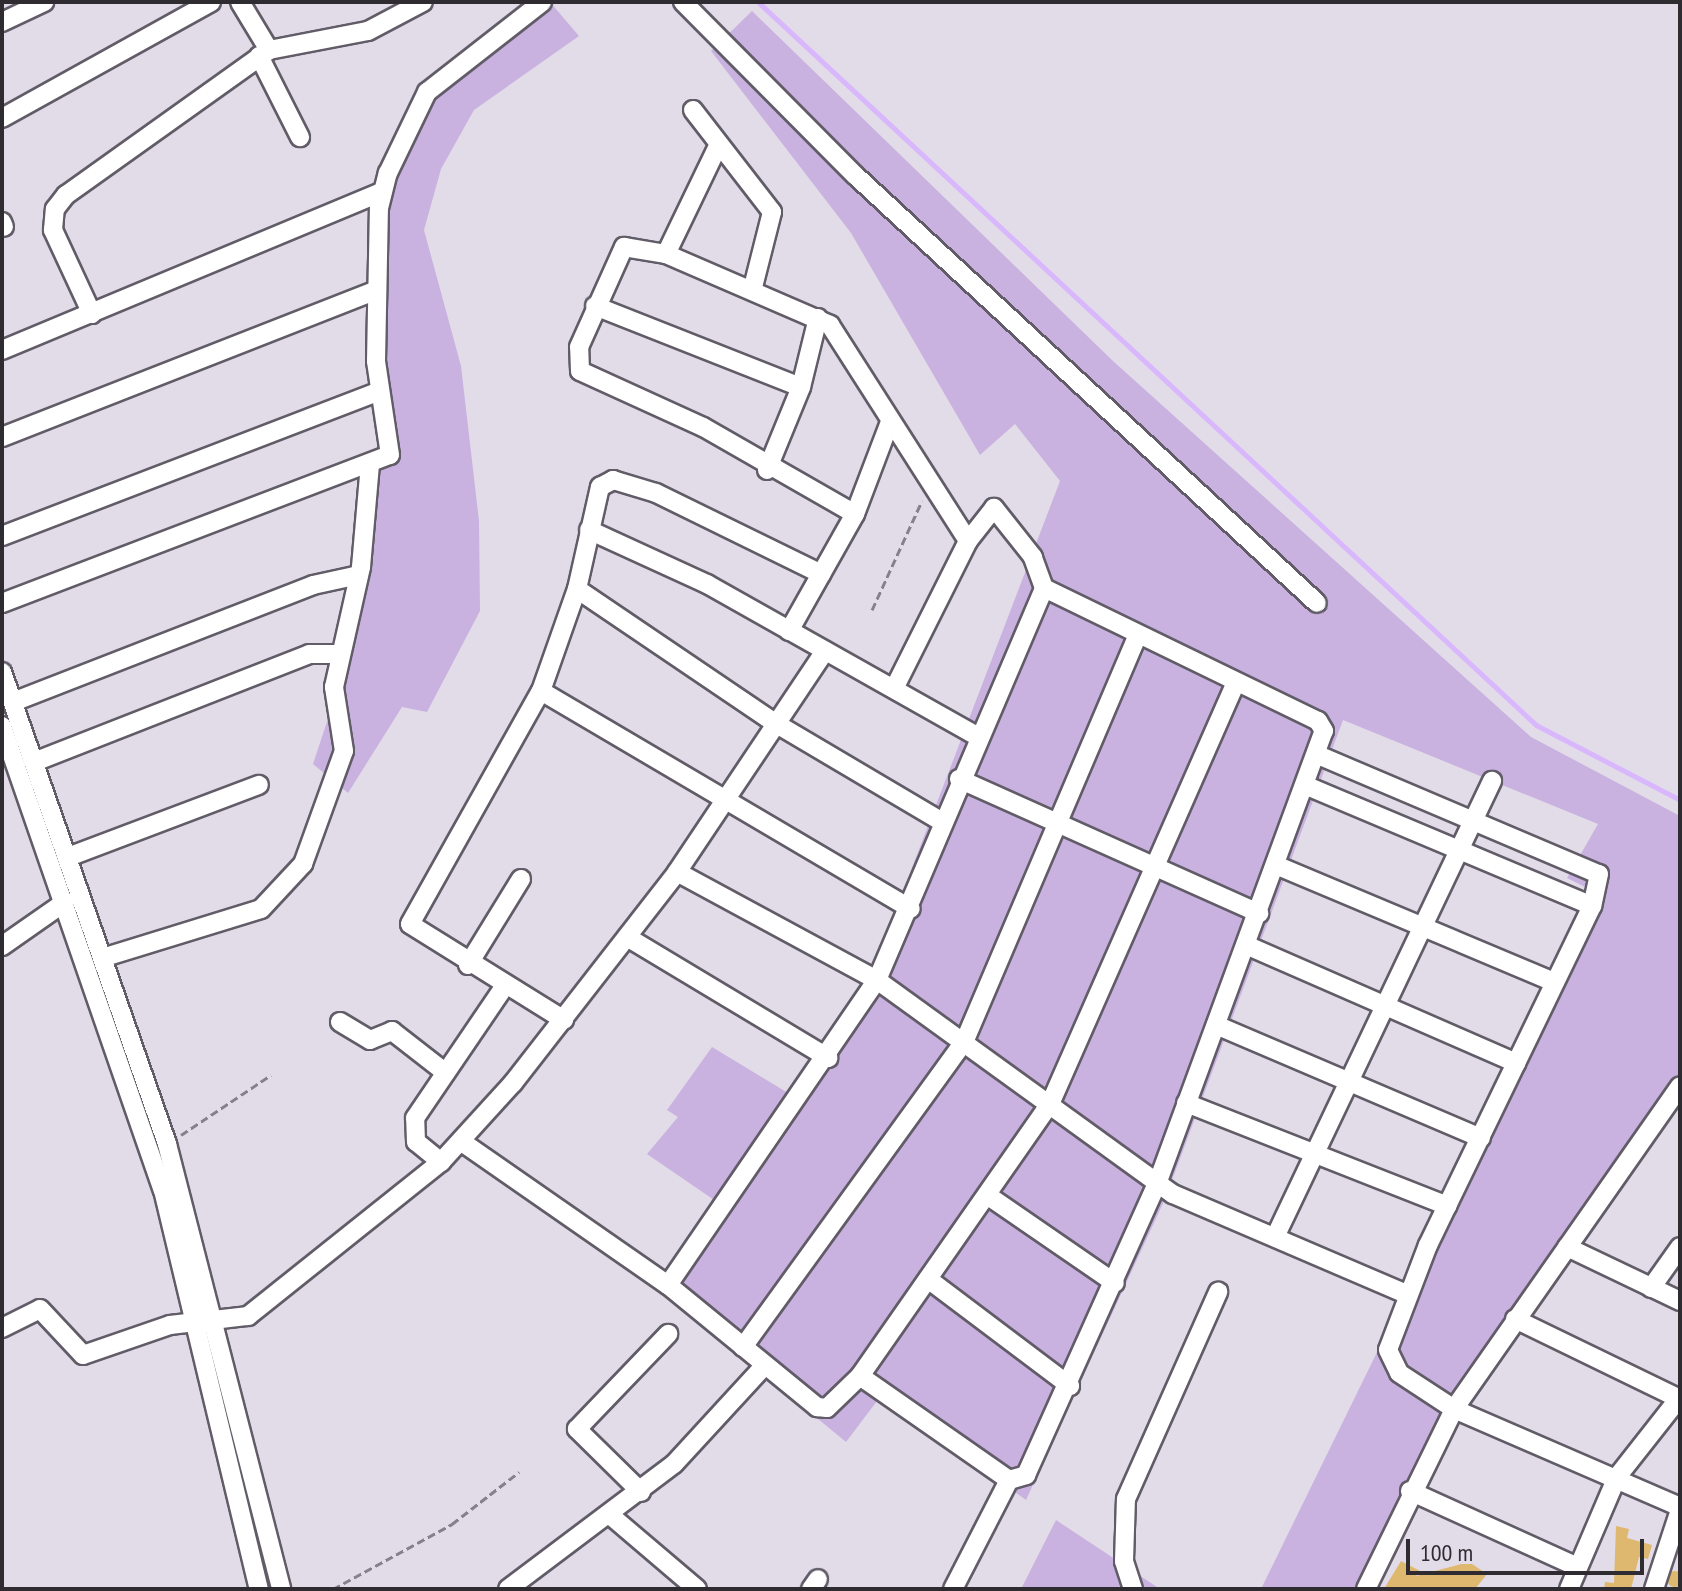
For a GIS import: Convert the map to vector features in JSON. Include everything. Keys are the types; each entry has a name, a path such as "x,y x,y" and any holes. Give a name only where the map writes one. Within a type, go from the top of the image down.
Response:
{"street":[{"path":"2,22 44,2"},
{"path":"2,118 211,2"},
{"path":"240,2 300,137"},
{"path":"92,314 53,230 55,209 264,53 368,31 423,2"},
{"path":"2,603 370,465 391,448 378,392 377,290 382,192 427,92 542,2"},
{"path":"683,2 977,291 1317,603"},
{"path":"693,110 774,220 753,287"},
{"path":"666,254 719,144"},
{"path":"2,350 382,192"},
{"path":"855,514 767,470 703,427 580,371 575,362 595,306 624,247 666,254 753,287 818,318 844,340 929,486 968,541"},
{"path":"2,437 377,290"},
{"path":"595,306 801,387"},
{"path":"767,470 801,387 818,318"},
{"path":"2,536 378,392"},
{"path":"789,631 855,514 890,422"},
{"path":"102,958 261,909 289,882 307,855 342,760 334,687 359,575 370,465"},
{"path":"564,1020 416,932 412,917 541,691 577,589 602,483 619,481 821,574"},
{"path":"668,1285 828,1058 877,980 911,909 941,821 1044,588 1033,557 996,509 968,541 895,687"},
{"path":"589,530 895,687 978,737"},
{"path":"13,702 313,585 359,575"},
{"path":"953,1589 1009,1480 1026,1475 1070,1386 1115,1283 1157,1184 1278,866 1324,731 1318,721 1044,588"},
{"path":"577,589 775,723 941,821"},
{"path":"743,1347 965,1040 1055,821 1138,635"},
{"path":"2,1328 40,1309 83,1355 194,1322 248,1316 441,1162 462,1142 564,1020 677,872 825,651"},
{"path":"34,762 309,654 340,654"},
{"path":"2,672 13,702 7,728 151,1152 259,1589"},
{"path":"462,1142 668,1285 821,1409 860,1376 1050,1104 1236,682"},
{"path":"541,691 911,909"},
{"path":"7,728 34,762 167,1144 281,1589"},
{"path":"1318,755 1590,865 1600,878 1592,906 1447,1206 1387,1339 1392,1361 1454,1409 1617,1477 1680,1509 1654,1589"},
{"path":"959,779 1259,913"},
{"path":"1276,1235 1310,1155 1349,1081 1492,781"},
{"path":"68,857 259,785"},
{"path":"1307,786 1592,906"},
{"path":"1278,866 1554,982"},
{"path":"677,872 877,980 965,1040 1157,1184 1406,1294"},
{"path":"468,965 521,879"},
{"path":"2,946 65,902"},
{"path":"627,937 828,1058"},
{"path":"1246,945 1386,1003 1516,1063"},
{"path":"441,1162 413,1129 446,1073 504,987"},
{"path":"340,1022 370,1040 389,1029 446,1073"},
{"path":"1216,1025 1481,1138"},
{"path":"1366,1589 1410,1491 1454,1409 1680,1086"},
{"path":"1186,1103 1310,1155 1447,1206"},
{"path":"987,1195 1115,1283"},
{"path":"1567,1247 1680,1301"},
{"path":"1651,1288 1680,1247"},
{"path":"928,1279 1070,1386"},
{"path":"1133,1589 1124,1561 1126,1499 1218,1292"},
{"path":"1515,1319 1680,1398 1617,1477 1575,1566 1569,1589"},
{"path":"641,1492 577,1429 668,1334"},
{"path":"508,1589 641,1492 727,1412 765,1365"},
{"path":"860,1376 1009,1480"},
{"path":"1410,1491 1575,1566"},
{"path":"610,1515 697,1589"}],"path":[{"path":"872,610 929,486"},
{"path":"167,1144 271,1075"},
{"path":"333,1589 452,1524 519,1472"}],"shaded area":[{"path":"550,2 579,36 474,110 441,169 424,230 461,366 479,521 480,611 427,712 402,707 348,793 313,764 361,619 377,495 387,196 427,103"},
{"path":"752,11 1113,361 1531,737 1680,816 1680,1082 1454,1397 1363,1589 1261,1589 1601,895 1567,878 1598,824 1343,720 1165,1199 1026,1500 880,1397 846,1442 657,1286 717,1202 647,1154 678,1117 667,1110 712,1047 788,1093 874,967 1060,481 1015,424 980,455 851,233 711,51"},
{"path":"1056,1520 1160,1589 1021,1589"}],"building":[{"path":"1616,1526 1629,1529 1627,1538 1652,1545 1648,1559 1639,1557 1631,1589 1604,1589 1605,1582 1614,1583"},
{"path":"1401,1561 1420,1571 1416,1576 1469,1562 1487,1574 1475,1589 1384,1589"},
{"path":"1675,1571 1683,1579 1675,1587 1667,1579"}],"waterway":[{"path":"758,2 1536,725 1680,800"}]}
